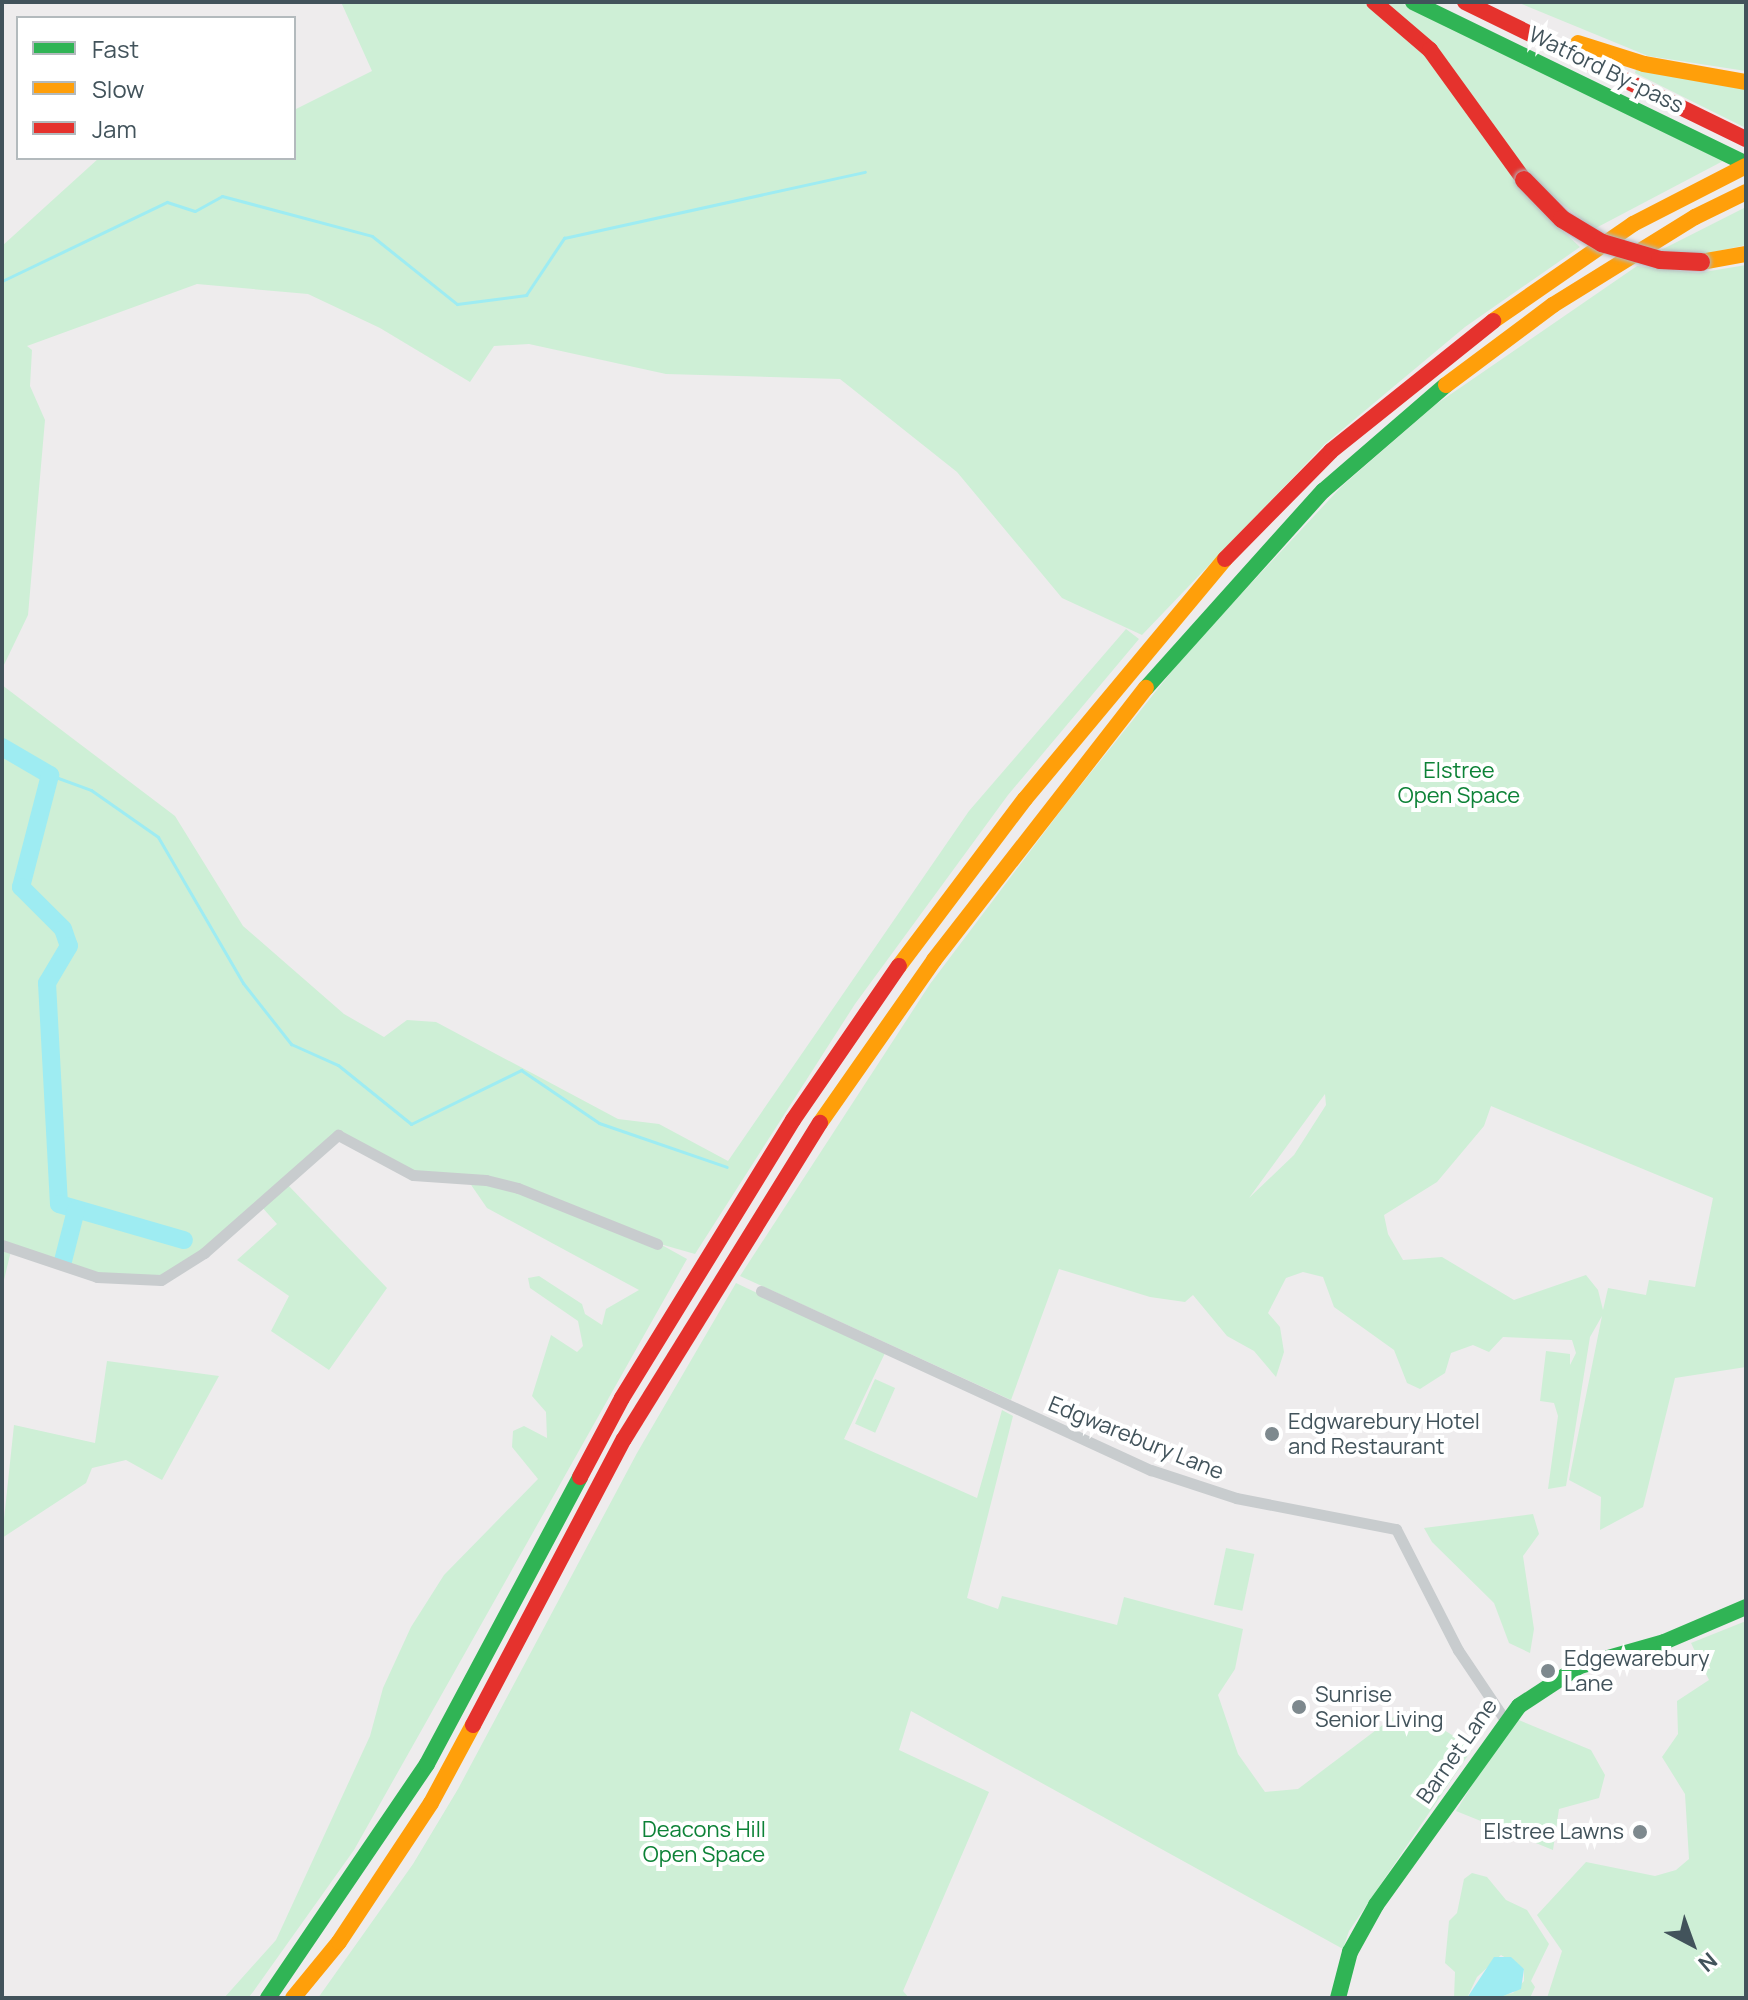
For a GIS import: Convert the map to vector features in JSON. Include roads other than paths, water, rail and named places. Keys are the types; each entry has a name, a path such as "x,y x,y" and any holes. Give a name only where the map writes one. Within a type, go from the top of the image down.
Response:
{"main road":[{"path":"1374,2 1430,50 1524,180 1562,219 1602,243 1660,260 1701,262 1746,254"},
{"name":"Watford By-pass","path":"1413,2 1746,165"},
{"path":"1473,5 1636,62 1746,82"},
{"name":"Watford By-pass","path":"1473,5 1746,139"},
{"path":"268,1998 321,1927 427,1764 622,1398 785,1132 884,986 1025,799 1227,557 1331,451 1523,297 1633,224 1746,165"},
{"path":"293,1998 339,1942 431,1803 624,1439 836,1098 934,960 1166,662 1323,491 1401,419 1553,305 1695,217 1746,192"},
{"name":"Barnet Lane","path":"1338,1998 1356,1937 1505,1720 1565,1673 1664,1642 1746,1607"}],"street":[{"path":"2,1245 97,1277 161,1280 204,1253 338,1135 413,1175 486,1180 518,1188 657,1244"},
{"name":"Edgwarebury Lane","path":"761,1291 1151,1470 1236,1498 1396,1529 1458,1650 1505,1720"}],"water":[{"path":"1494,1957 1511,1957 1524,1969 1521,1989 1503,1996 1467,1998"}],"waterway":[{"path":"2,281 167,202 195,211 222,196 372,236 457,304 526,295 564,238 865,172"},
{"path":"2,747 50,775 21,887 63,929 69,946 47,983 59,1204 184,1240"},
{"path":"50,775 91,790 158,837 243,983 291,1044 338,1065 411,1124 521,1070 599,1123 727,1167"},
{"path":"63,1261 76,1210"}],"place":[{"name":"Edgwarebury Hotel and Restaurant","path":"1272,1434"},
{"name":"Edgewarebury Lane","path":"1548,1671"},
{"name":"Sunrise Senior Living","path":"1299,1707"},
{"name":"Elstree Lawns","path":"1640,1832"}],"park label":[{"name":"Elstree Open Space","path":"1459,782"},
{"name":"Deacons Hill Open Space","path":"704,1842"}]}
